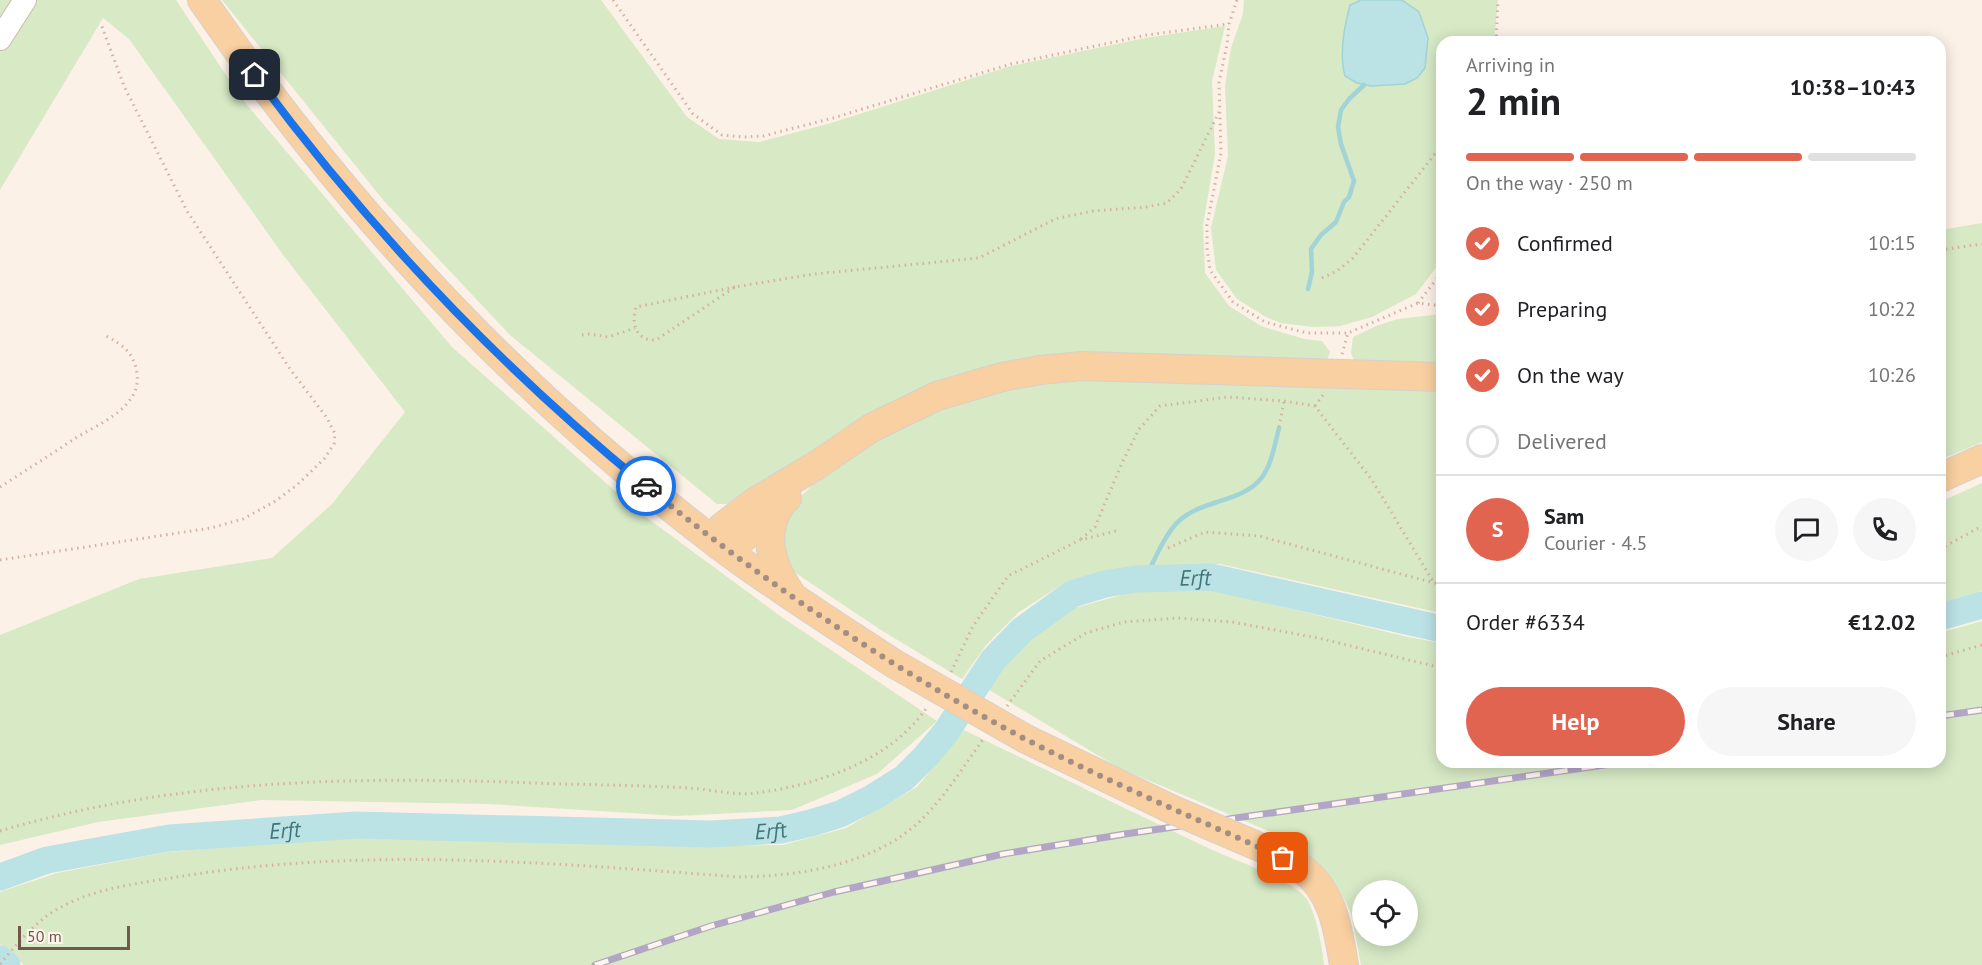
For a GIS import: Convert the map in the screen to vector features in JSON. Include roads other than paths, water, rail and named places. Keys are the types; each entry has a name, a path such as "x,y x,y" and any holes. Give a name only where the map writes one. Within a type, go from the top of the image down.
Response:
{"main road":[{"path":"202,0 268,93 326,167 386,236 463,320 586,435 719,545 893,663 1026,739 1302,869 1322,889 1330,903 1344,965"},
{"path":"719,545 722,528 755,502 817,465 871,428 937,396 1002,377 1082,366 1436,377"},
{"path":"1946,475 1982,459"},
{"path":"719,545 740,541 780,506 817,465"},
{"path":"780,506 771,524 771,548 780,575 794,598"}],"lane":[{"path":"0,39 26,0"}],"water":[{"path":"1361,0 1402,0 1419,12 1428,38 1425,68 1417,78 1405,84 1371,86 1357,83 1345,76 1342,50 1346,22 1350,5"}],"waterway":[{"path":"1308,289 1312,272 1311,249 1321,235 1336,222 1344,202 1349,197 1354,181 1341,144 1338,127 1341,110 1364,85"},
{"path":"1145,579 1165,540 1180,520 1198,509 1233,497 1255,485 1262,477 1272,457 1279,428"},
{"name":"Erft","path":"0,877 47,860 169,838 357,825 711,834 781,830 811,823 840,814 904,778 946,732 993,660 1022,630 1072,594 1105,584 1136,579 1211,577 1436,628"},
{"name":"Erft","path":"1946,615 1982,605"},
{"path":"0,959 7,965"}],"railway":[{"path":"1946,715 1982,710"},
{"path":"595,965 711,926 834,892 1003,854 1125,834 1583,768"}]}
